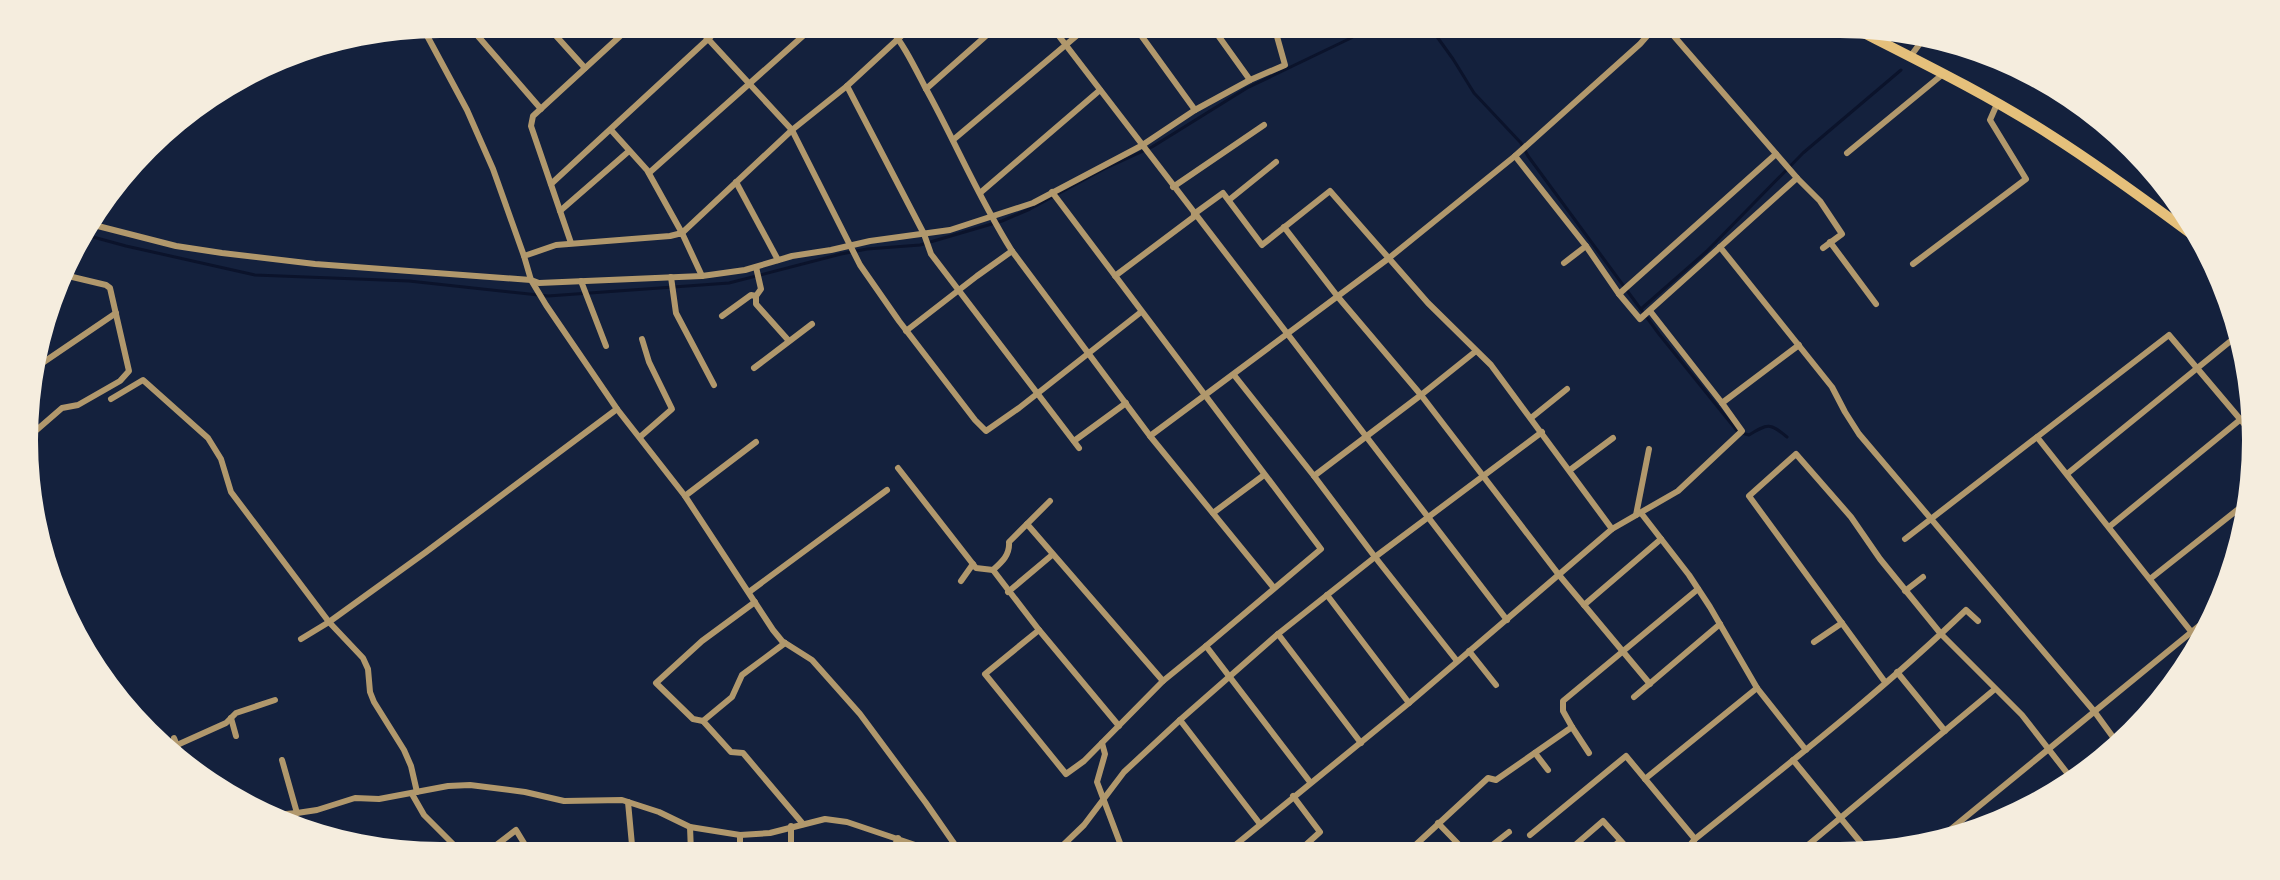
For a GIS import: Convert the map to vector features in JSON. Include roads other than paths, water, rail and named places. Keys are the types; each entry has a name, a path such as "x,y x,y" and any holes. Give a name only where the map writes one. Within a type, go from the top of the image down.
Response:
{"highway":[{"path":"1875,39 1943,74 2052,136 2182,227"}],"street":[{"path":"428,38 467,110 493,169 531,280 617,409 685,496 773,630 785,643 812,660 860,714 953,842"},
{"path":"480,38 541,109"},
{"path":"558,38 585,68"},
{"path":"571,243 531,126 533,116 616,38"},
{"path":"551,184 708,38 792,130 860,265 906,331 986,431 1141,312"},
{"path":"649,173 801,38"},
{"path":"524,256 556,245 670,236 682,232 792,130 847,86 899,38 997,227 1012,251 1150,436 1274,588"},
{"path":"926,89 984,38"},
{"path":"1060,38 1507,620"},
{"path":"953,140 1073,38"},
{"path":"1143,38 1195,110"},
{"path":"1220,38 1250,80"},
{"path":"99,226 176,246 222,253 315,264 531,280 539,283 702,276 756,267 778,260 888,237 910,237 950,230 1033,203 1142,146 1195,110 1250,80 1285,65 1277,38"},
{"path":"1150,436 1389,258 1515,156 1645,38"},
{"path":"1676,38 1797,178 1820,201 1842,234 1823,248"},
{"path":"1910,57 1918,45"},
{"path":"1847,153 1943,74"},
{"path":"847,86 924,235 929,250 1079,448"},
{"path":"980,193 1100,90"},
{"path":"1913,264 2026,179 1990,120 1997,104"},
{"path":"1173,187 1264,125"},
{"path":"611,130 649,173 682,232 702,276"},
{"path":"560,212 629,151"},
{"path":"1619,294 1776,154"},
{"path":"1515,156 1640,319 1797,178"},
{"path":"1229,200 1276,162"},
{"path":"736,182 778,260"},
{"path":"1115,276 1223,193 1262,245 1330,191 1428,303 1491,365 1612,529"},
{"path":"1039,630 986,674 1066,774 1084,762 1163,681 1321,549 1054,194"},
{"path":"1284,227 1338,297 1421,395 1559,575 1650,684"},
{"path":"1830,242 1876,304"},
{"path":"1564,263 1586,246"},
{"path":"1720,247 1832,387 1859,434 1933,518 2094,711 2112,736"},
{"path":"906,331 1012,251"},
{"path":"756,267 761,289 756,296 756,304 789,341"},
{"path":"38,429 62,408 78,405 126,376 129,371 110,288 72,276"},
{"path":"671,277 676,313 714,385"},
{"path":"581,281 606,346"},
{"path":"722,316 751,295 756,296"},
{"path":"1239,842 1409,703 1612,529 1678,491 1742,431 1650,311"},
{"path":"45,361 116,313"},
{"path":"754,368 812,324"},
{"path":"1905,539 2169,335 2241,419 2109,527"},
{"path":"640,437 672,409 649,362 642,339"},
{"path":"2067,474 2230,342"},
{"path":"1722,404 1799,345"},
{"path":"1314,477 1476,351"},
{"path":"1234,375 1458,661"},
{"path":"111,399 143,380 208,438 221,459 231,492 329,622 366,664 370,677 370,692 404,750 411,766 415,793 424,815 451,842"},
{"path":"1531,418 1567,389"},
{"path":"1074,441 1126,403"},
{"path":"301,639 329,622 617,409"},
{"path":"1066,842 1084,825 1124,772 1278,634 1375,557 1542,432"},
{"path":"2037,437 2192,632"},
{"path":"1570,470 1613,438"},
{"path":"685,496 756,442"},
{"path":"1639,514 1649,449"},
{"path":"1885,682 1749,496 1797,454 1851,517 1905,591 1941,634 2022,715 2067,773"},
{"path":"898,468 976,568 993,570 1004,560 1010,549 1009,542 1050,501"},
{"path":"1213,513 1264,475"},
{"path":"749,592 887,490"},
{"path":"2150,579 2236,511"},
{"path":"1639,514 1661,539 1698,589 1757,688 1806,750"},
{"path":"1028,524 1052,555 1163,681"},
{"path":"1584,605 1661,539"},
{"path":"1008,592 1052,555"},
{"path":"961,581 974,564"},
{"path":"993,570 1008,592 1119,726"},
{"path":"1905,591 1923,577"},
{"path":"1589,753 1563,711 1563,701 1698,589"},
{"path":"1327,595 1409,703"},
{"path":"755,602 702,641 656,683 693,719 703,721 731,752 743,753 803,824"},
{"path":"1693,842 1806,750 1966,610 1978,621"},
{"path":"1814,642 1842,623"},
{"path":"1634,697 1720,624"},
{"path":"1955,825 2195,629"},
{"path":"1278,634 1361,743"},
{"path":"703,721 732,697 742,675 785,643"},
{"path":"1206,646 1310,782"},
{"path":"1469,651 1496,685"},
{"path":"1896,672 1945,731"},
{"path":"1645,779 1757,688"},
{"path":"1812,842 1995,689"},
{"path":"176,744 226,723 236,712 275,700"},
{"path":"231,718 236,735"},
{"path":"1180,720 1260,824"},
{"path":"1418,842 1488,778 1496,780 1572,727"},
{"path":"1102,743 1105,754 1097,782 1102,801 1119,842"},
{"path":"1535,753 1548,770"},
{"path":"1530,835 1626,756 1695,839"},
{"path":"282,760 297,813"},
{"path":"1793,760 1860,842"},
{"path":"290,813 317,810 355,798 379,800 448,786 470,785 525,792 564,801 622,800 659,812 690,827 740,835 770,833 825,819 847,822 909,842"},
{"path":"1293,796 1320,832 1309,842"},
{"path":"628,802 632,842"},
{"path":"1579,842 1603,821 1620,840"},
{"path":"1438,823 1456,842"},
{"path":"791,826 791,842"},
{"path":"690,827 691,842"},
{"path":"500,842 516,830 523,842"},
{"path":"1496,842 1509,832"},
{"path":"740,835 740,842"},
{"path":"896,842 898,838"}],"waterway":[{"path":"92,237 255,275 409,281 548,296 729,283 841,254 867,249 920,245 1002,221 1152,147 1247,88 1351,38"},
{"path":"1438,38 1474,93 1521,143 1528,156 1659,334 1738,432 1749,435 1769,426 1787,437"},
{"path":"1641,309 1707,251 1803,153 1901,70"}]}
